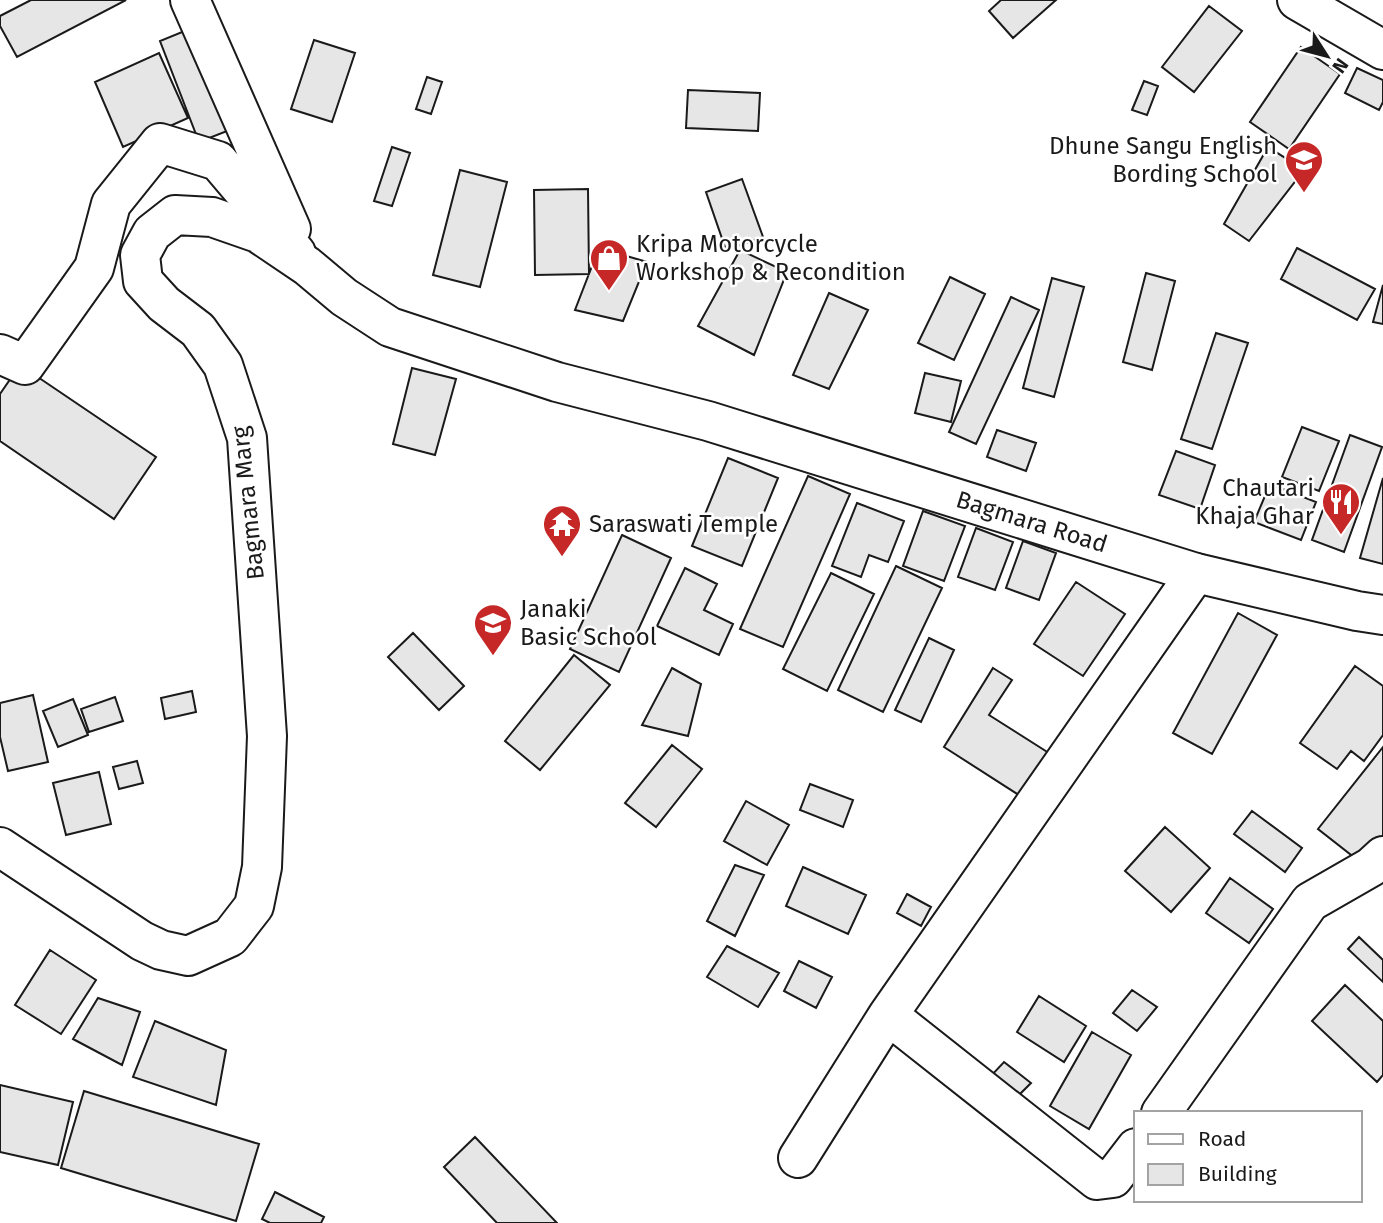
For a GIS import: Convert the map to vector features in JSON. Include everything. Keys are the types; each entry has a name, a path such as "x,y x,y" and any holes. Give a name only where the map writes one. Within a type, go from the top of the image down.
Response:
{"main road":[{"path":"190,0 307,266"},
{"path":"1297,0 1383,50"},
{"path":"0,354 24,365 93,268 111,204 160,143 218,162 307,266"},
{"name":"Bagmara Marg","path":"0,847 142,941 161,950 188,956 230,937 254,906 262,867 267,736 247,438 223,365 198,330 164,304 143,281 140,255 152,233 175,215 212,217 258,233 307,266 344,297 390,327 557,382 708,421"},
{"name":"Bagmara Road","path":"708,421 1196,573 1370,613"},
{"path":"799,1158 888,1015 1196,573"},
{"path":"1370,613 1383,642"},
{"path":"1162,1111 1310,902 1371,867 1383,856"},
{"path":"888,1015 1097,1180 1113,1178 1134,1151"}],"building":[{"path":"31,0 126,0 17,57 0,26 0,16"},
{"path":"1001,0 1056,0 1013,38 989,11"},
{"path":"1209,6 1242,31 1194,92 1162,67"},
{"path":"187,30 240,126 199,142 160,41"},
{"path":"314,40 355,53 332,122 291,109"},
{"path":"1301,47 1340,74 1289,149 1250,122"},
{"path":"159,53 188,118 123,147 95,82"},
{"path":"1357,68 1383,80 1383,102 1379,110 1345,93"},
{"path":"427,77 442,82 431,114 416,109"},
{"path":"1144,81 1158,86 1147,115 1132,110"},
{"path":"688,90 760,93 758,131 686,128"},
{"path":"392,147 410,153 392,206 374,201"},
{"path":"1268,147 1304,170 1249,241 1224,224"},
{"path":"460,170 507,182 480,287 433,275"},
{"path":"742,179 763,237 726,250 706,192"},
{"path":"588,189 589,274 535,275 534,190"},
{"name":"Kripa Motorcycle Workshop & Recondition","path":"599,248 647,262 623,321 575,310"},
{"path":"1297,248 1375,289 1357,320 1281,279"},
{"path":"740,250 787,272 754,355 698,326"},
{"path":"1146,273 1175,281 1152,370 1123,362"},
{"path":"950,277 985,294 954,360 918,343"},
{"path":"1052,278 1084,287 1054,397 1023,388"},
{"path":"1383,285 1383,324 1373,322"},
{"path":"829,293 868,310 829,389 793,375"},
{"path":"1011,297 1039,310 976,444 949,432"},
{"path":"1216,333 1248,343 1212,449 1181,439"},
{"path":"20,365 156,457 114,519 0,441 0,394"},
{"path":"412,368 456,379 435,455 393,444"},
{"path":"925,373 961,381 951,422 915,413"},
{"path":"1302,427 1339,441 1319,491 1282,477"},
{"path":"997,430 1036,443 1026,471 987,457"},
{"path":"1350,435 1382,447 1344,552 1312,540"},
{"path":"1176,451 1215,465 1200,509 1159,495"},
{"path":"728,458 778,478 742,566 692,546"},
{"path":"808,476 850,494 783,647 740,629"},
{"path":"1383,478 1383,564 1360,558"},
{"path":"1270,484 1316,502 1301,540 1254,522"},
{"path":"857,503 904,521 888,562 869,555 861,577 832,566"},
{"path":"923,511 965,526 944,581 903,566"},
{"path":"976,528 1013,542 995,590 958,577"},
{"path":"622,535 671,558 619,672 570,649"},
{"path":"1023,541 1056,553 1039,600 1006,588"},
{"path":"896,566 942,588 883,712 838,690"},
{"path":"685,568 717,584 704,610 733,624 719,655 657,626"},
{"path":"831,573 874,594 827,691 783,669"},
{"path":"1076,582 1125,614 1083,676 1034,644"},
{"path":"1238,613 1277,635 1212,754 1173,733"},
{"path":"413,633 464,686 439,710 388,657"},
{"path":"929,638 954,650 921,722 895,710"},
{"path":"574,655 610,685 540,770 505,741"},
{"path":"1355,666 1383,686 1383,735 1364,761 1351,751 1337,769 1300,743"},
{"path":"672,668 701,684 688,736 642,725"},
{"path":"993,668 1012,680 989,715 1052,755 1025,799 944,747"},
{"path":"192,691 196,712 165,719 161,698"},
{"path":"33,695 48,762 8,771 0,737 0,703"},
{"path":"115,697 123,721 89,732 81,709"},
{"path":"73,699 88,735 58,747 43,711"},
{"path":"672,745 702,769 656,827 625,803"},
{"path":"1383,747 1383,841 1364,865 1318,829"},
{"path":"137,761 143,783 119,789 113,767"},
{"path":"99,772 111,824 66,835 53,783"},
{"path":"810,784 853,800 843,827 800,810"},
{"path":"746,801 789,825 767,865 724,841"},
{"path":"1252,811 1302,848 1285,872 1234,834"},
{"path":"1165,827 1210,868 1171,912 1125,871"},
{"path":"735,865 764,875 735,936 707,921"},
{"path":"803,867 866,895 848,934 786,906"},
{"path":"1230,878 1273,909 1249,943 1206,913"},
{"path":"907,894 931,907 921,926 897,913"},
{"path":"1359,937 1383,960 1383,982 1348,949"},
{"path":"727,946 779,973 758,1007 707,977"},
{"path":"50,950 96,980 61,1034 15,1005"},
{"path":"799,961 832,977 816,1008 784,991"},
{"path":"1345,985 1383,1021 1383,1075 1377,1082 1312,1021"},
{"path":"1132,990 1157,1007 1137,1031 1113,1013"},
{"path":"1039,996 1086,1026 1064,1062 1017,1032"},
{"path":"98,998 140,1012 122,1065 73,1039"},
{"path":"155,1021 226,1050 216,1105 133,1077"},
{"path":"1092,1032 1131,1055 1089,1129 1050,1106"},
{"path":"1004,1062 1031,1083 1014,1100 987,1080"},
{"path":"0,1085 73,1102 58,1165 0,1152"},
{"path":"84,1091 259,1144 236,1221 61,1168"},
{"path":"475,1137 557,1223 497,1223 444,1167"},
{"path":"275,1192 324,1217 321,1223 270,1223 262,1219"}],"place":[{"name":"Dhune Sangu English Bording School","path":"1304,194"},
{"name":"Kripa Motorcycle Workshop & Recondition","path":"609,292"},
{"name":"Chautari Khaja Ghar","path":"1341,536"},
{"name":"Saraswati Temple","path":"562,558"},
{"name":"Janaki Basic School","path":"493,657"}]}
